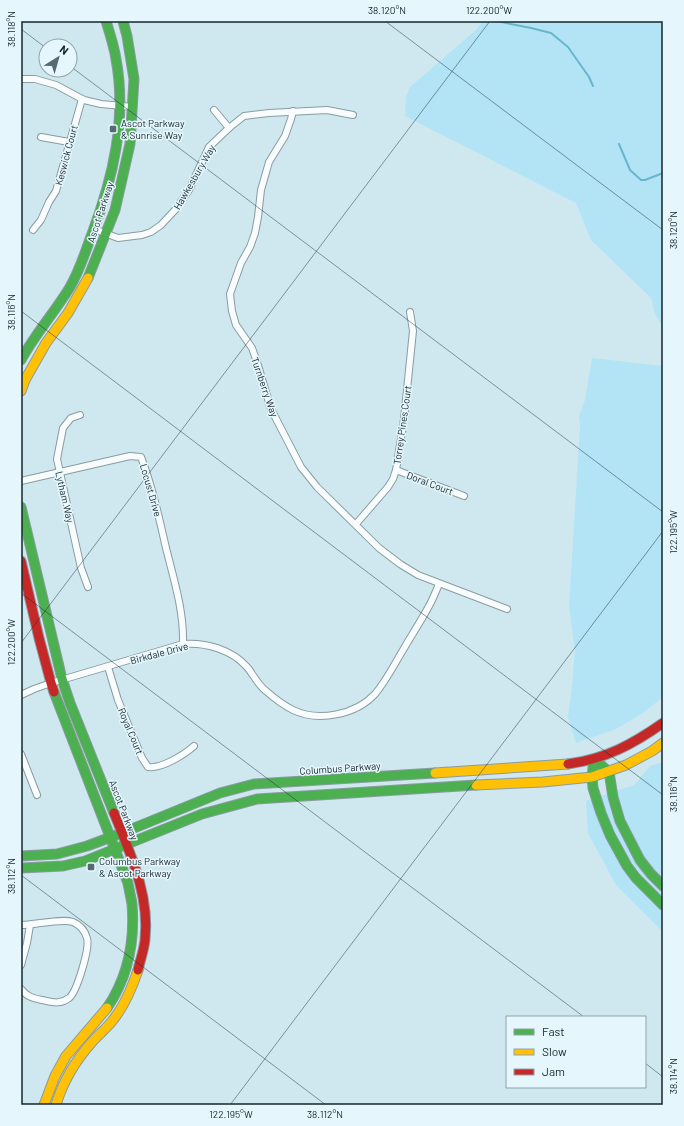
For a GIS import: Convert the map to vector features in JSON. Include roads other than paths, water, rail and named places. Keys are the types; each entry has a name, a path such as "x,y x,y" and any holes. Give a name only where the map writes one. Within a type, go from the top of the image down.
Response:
{"main road":[{"name":"Ascot Parkway","path":"21,360 70,287 82,262 104,203 119,130 120,106 117,64 106,21"},
{"name":"Ascot Parkway","path":"21,391 25,380 46,343 68,313 87,281 115,210 130,144 133,107 134,79 123,21"},
{"name":"Ascot Parkway","path":"21,507 62,680 126,844 139,880 144,907 145,940 133,984 122,1006 113,1019 88,1046 72,1069 65,1081 56,1105"},
{"path":"21,560 38,638 51,683 128,883 132,906 133,928 132,944 127,968 115,994 108,1006 62,1062 53,1080 44,1105"},
{"name":"Columbus Parkway","path":"21,856 57,854 87,846 220,793 254,784 557,765 578,762 609,754 631,744 647,735 663,723"},
{"path":"21,868 63,866 85,861 202,814 257,799 452,786 543,782 592,777 626,765 652,751 663,743"},
{"path":"594,759 609,772 613,797 620,821 640,860 650,874 663,886"},
{"path":"594,759 592,777 593,788 610,835 627,866 636,878 663,905"}],"street":[{"path":"21,79 35,79 49,82 60,86 82,99 101,104 133,107"},
{"name":"Keswick Court","path":"33,230 42,220 49,202 56,191 82,99"},
{"path":"214,110 229,128"},
{"name":"Hawkesbury Way","path":"94,229 118,238 142,235 151,232 161,225 175,210 189,190 209,148 229,128 244,116 270,112 327,110 353,115"},
{"name":"Turnberry Way","path":"292,111 292,119 285,136 269,162 260,190 255,233 250,247 241,263 230,294 232,311 236,325 252,348 258,362 271,408 301,468 317,487 379,548 400,564 418,575 507,608"},
{"path":"41,137 69,142"},
{"name":"Torrey Pines Court","path":"356,524 388,487 396,470 404,419 413,331 410,312"},
{"name":"Lytham Way","path":"80,416 71,418 63,428 57,459 81,568 88,587"},
{"name":"Locust Drive","path":"21,481 130,456 141,457 154,497 179,601 184,628 183,644"},
{"name":"Doral Court","path":"396,470 464,496"},
{"name":"Birkdale Drive","path":"21,695 51,683 183,644 204,644 231,654 246,666 264,690 294,711 310,715 342,714 365,703 385,680 430,605 439,584"},
{"name":"Royal Court","path":"108,667 118,700 142,758 148,767 153,768 176,759 194,746"},
{"path":"21,754 37,795"},
{"path":"21,925 67,921 74,922 85,932 88,941 78,982 70,997 64,1001 54,1003 30,997 21,989"},
{"path":"21,964 30,925"}],"waterway":[{"path":"496,21 551,33 568,47 589,77 593,86"},
{"path":"619,144 630,170 641,180 645,180 663,173"}],"place":[{"name":"Ascot Parkway & Sunrise Way","path":"113,129"},
{"name":"Columbus Parkway & Ascot Parkway","path":"91,867"}]}
